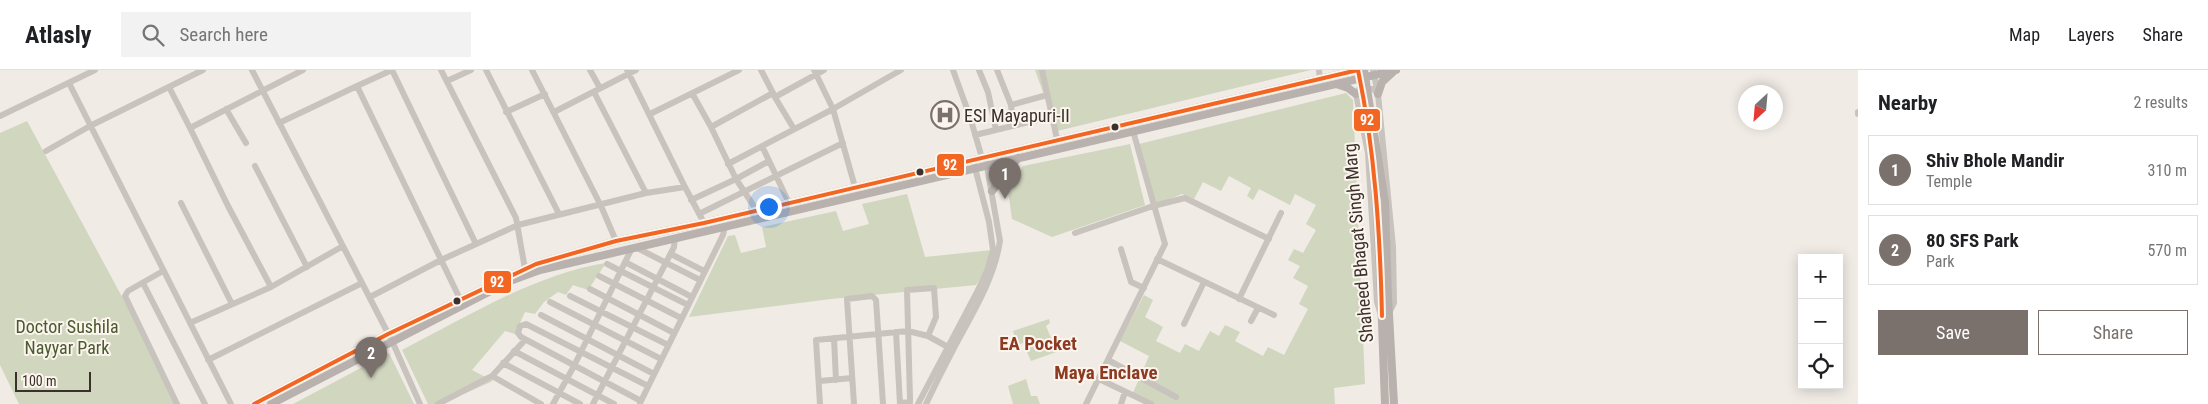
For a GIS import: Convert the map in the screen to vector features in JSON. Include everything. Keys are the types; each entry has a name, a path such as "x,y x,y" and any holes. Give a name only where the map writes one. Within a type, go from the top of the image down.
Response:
{"main road":[{"path":"1320,79 1330,70"},
{"path":"1364,70 1385,202 1384,296"},
{"path":"254,404 510,281 540,270 976,169 985,160 1057,140 1320,79 1354,73 1396,70"},
{"path":"1378,94 1382,82 1396,70"},
{"path":"1354,73 1366,106 1377,200 1385,314"},
{"path":"271,404 460,299 525,268 547,260 616,241 704,223 973,160 1018,158 1334,84 1354,73"},
{"name":"Shaheed Bhagat Singh Marg","path":"1354,73 1356,94"},
{"path":"1334,84 1348,88 1356,94"},
{"path":"992,191 1018,158"},
{"name":"Shaheed Bhagat Singh Marg","path":"1385,314 1385,404"},
{"name":"Shaheed Bhagat Singh Marg","path":"1385,314 1394,404"}],"street":[{"path":"0,116 94,70"},
{"path":"46,151 90,126 203,70"},
{"path":"252,70 370,297 420,404"},
{"path":"190,128 302,70"},
{"path":"279,123 392,70 476,244"},
{"path":"441,70 518,225 525,268"},
{"path":"447,81 472,70"},
{"path":"486,70 559,214"},
{"path":"532,70 616,241"},
{"path":"590,70 597,90 646,193"},
{"path":"650,114 739,70"},
{"path":"761,70 794,129"},
{"path":"711,127 815,72 824,70"},
{"path":"728,164 900,70"},
{"path":"979,70 990,99 996,130"},
{"path":"997,70 1011,105 1013,126"},
{"path":"1042,70 1057,140"},
{"path":"1319,70 1320,79"},
{"path":"554,112 630,71 691,200 704,223"},
{"path":"926,404 973,314 994,268 1000,241 985,160 975,135 956,71"},
{"path":"815,72 833,108 855,187"},
{"name":"Shaheed Bhagat Singh Marg","path":"1356,94 1368,153 1376,302 1385,314 1394,304 1393,247 1378,94 1373,72"},
{"path":"69,83 231,404"},
{"path":"356,86 460,299"},
{"path":"169,87 228,206 271,287"},
{"path":"1356,94 1359,90 1373,89 1378,94"},
{"path":"692,93 711,127 736,180 757,210"},
{"path":"506,112 545,94"},
{"path":"1011,105 1047,95"},
{"path":"226,109 246,143"},
{"path":"975,135 1041,119"},
{"path":"1086,404 1165,244 1133,131"},
{"path":"699,214 843,143"},
{"path":"762,146 789,203"},
{"path":"918,404 987,271 993,250 992,236 973,160"},
{"path":"691,200 736,180 769,161"},
{"path":"255,166 307,267"},
{"path":"370,297 441,260 518,225 646,193 685,187"},
{"path":"1074,233 1153,206 1177,199 1190,199 1269,239"},
{"path":"181,203 232,304"},
{"path":"1239,299 1281,213"},
{"path":"648,386 526,324 520,326 518,333 524,340 606,381 640,402 662,359 704,271 723,235 725,226"},
{"path":"593,404 671,254 675,238"},
{"path":"190,323 271,287 343,246"},
{"path":"553,404 574,366 625,262 634,248 700,280"},
{"path":"1121,250 1131,282 1144,288"},
{"path":"671,254 704,271"},
{"path":"1157,259 1274,316"},
{"path":"625,262 692,297"},
{"path":"608,264 688,305"},
{"path":"164,271 128,291 125,296 177,404"},
{"path":"599,276 681,318"},
{"path":"1184,324 1204,282"},
{"path":"143,283 205,404"},
{"path":"208,360 362,283"},
{"path":"896,332 900,403 910,402 907,290 934,288 936,317 928,336"},
{"path":"590,289 674,333"},
{"path":"570,296 668,346"},
{"path":"854,404 847,300 872,296 876,300 883,404"},
{"path":"550,302 662,359"},
{"path":"1251,321 1258,308"},
{"path":"541,314 654,374"},
{"path":"820,404 816,340 908,331 928,336 948,347"},
{"path":"834,338 836,380"},
{"path":"524,340 492,376 541,404"},
{"path":"514,351 614,404"},
{"path":"1108,360 1176,397"},
{"path":"503,363 580,404"},
{"path":"438,404 490,377"},
{"path":"820,381 852,378"},
{"path":"1099,379 1151,404"},
{"path":"1121,404 1125,392"}],"green space":[{"path":"1035,70 1311,70 1057,131"},
{"path":"1346,93 1353,100 1365,384 1334,388 1335,404 1150,404 1132,395 1149,356 1120,341 1144,295 1153,300 1145,317 1163,327 1156,341 1180,353 1185,344 1199,351 1210,331 1219,336 1225,325 1240,332 1235,341 1263,356 1268,347 1284,355 1308,309 1299,304 1308,286 1293,278 1300,266 1288,260 1294,249 1303,253 1316,230 1306,224 1316,205 1295,194 1290,205 1259,189 1253,200 1247,196 1251,188 1229,176 1221,191 1203,182 1194,199 1182,194 1155,205 1139,144"},
{"name":"Doctor Sushila Nayyar Park","path":"27,121 180,404 19,404 0,365 0,133"},
{"path":"1130,144 1145,205 1052,237 1012,219 1008,191 1023,166"},
{"path":"907,194 925,257 992,250 991,262 976,285 831,299 689,317 728,236 735,235 741,253 766,247 762,227 836,211 843,231 869,224 862,204"},
{"path":"606,263 588,290 573,285 566,295 558,292 544,302 535,314 525,312 515,334 505,331 472,370 493,381 441,404 428,404 402,350 476,311 527,287 553,277"},
{"path":"1049,319 1050,323 1046,326 1054,345 1057,345 1059,351 1031,361 1023,343 1017,345 1013,331"},
{"path":"389,353 414,404 293,404"},
{"path":"1026,379 1031,396 1037,396 1040,404 1013,404 1008,386"}],"transit line":[{"name":"92","path":"254,404 388,334 536,264 616,241 704,223 1358,70 1369,131 1376,192 1382,316"}],"place":[{"name":"ESI Mayapuri-II","path":"945,115"},
{"name":"Shiv Bhole Mandir","path":"1005,199"},
{"name":"80 SFS Park","path":"371,378"}],"district":[{"name":"EA Pocket","path":"1038,343"},
{"name":"Maya Enclave","path":"1106,372"}]}
